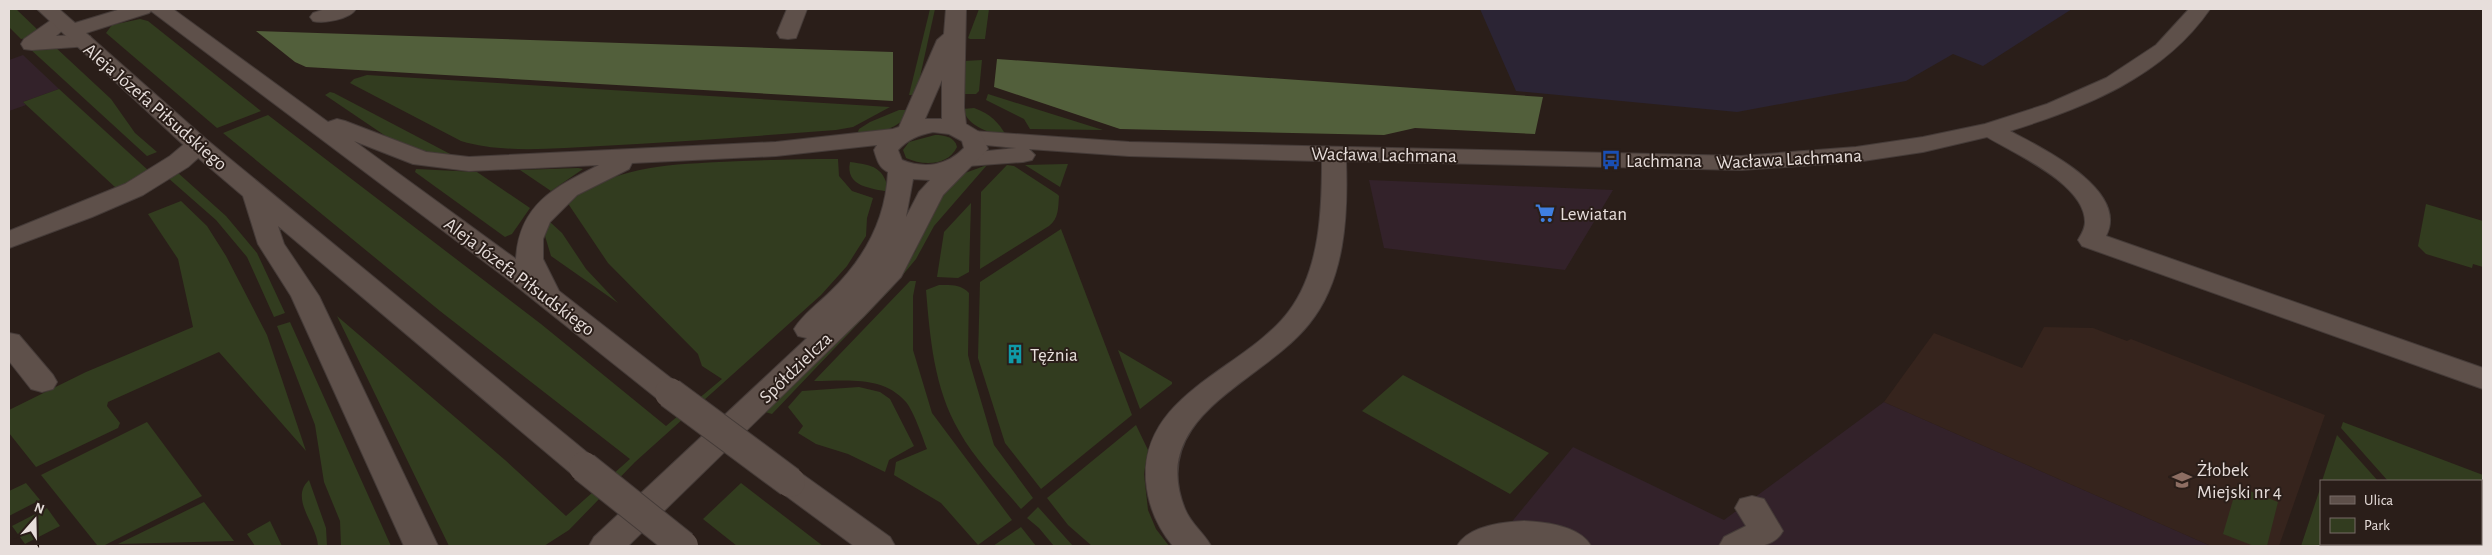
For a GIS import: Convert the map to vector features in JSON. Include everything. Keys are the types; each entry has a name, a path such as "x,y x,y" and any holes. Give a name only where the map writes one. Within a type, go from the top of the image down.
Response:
{"street":[{"path":"65,26 24,47 65,26 142,9"},
{"name":"Aleja Józefa Piłsudskiego","path":"160,9 548,296 670,393 878,546"},
{"path":"320,17 346,9"},
{"path":"788,33 797,9"},
{"name":"Wacława Lachmana","path":"964,148 1334,152 1767,163 1820,159 1886,151 1991,130 2073,101 2129,73 2170,42 2200,9"},
{"path":"904,133 921,108 956,15"},
{"path":"956,15 952,107 964,148"},
{"name":"Aleja Józefa Piłsudskiego","path":"65,26 198,145 255,193 683,546"},
{"path":"298,110 405,154 436,162 469,164 649,157 776,149 904,133 933,125 964,148"},
{"path":"1991,130 2066,174 2079,185 2098,216 2098,224 2091,240 2483,379"},
{"name":"Spółdzielcza","path":"592,546 616,517 826,311 871,264 892,222 901,187 896,167 886,150 904,133"},
{"path":"9,240 139,187 172,168 198,145"},
{"path":"776,149 848,155 914,173 935,173 964,148"},
{"name":"Spółdzielcza","path":"606,546 854,310 891,271 932,192 964,148"},
{"path":"1194,546 1180,532 1170,514 1161,486 1160,469 1171,434 1181,417 1197,401 1281,337 1299,318 1309,302 1327,253 1335,197 1334,152"},
{"path":"548,296 529,259 530,239 538,219 558,198 582,181 620,164 649,157"},
{"path":"255,193 271,244 306,296 421,546"},
{"path":"9,342 42,382"},
{"path":"1736,546 1766,531 1752,508"},
{"path":"1474,546 1494,538 1525,532 1553,537 1574,546"}],"shaded area":[{"path":"1480,9 2072,9 1983,66 1953,54 1906,81 1737,112 1516,91"},
{"path":"23,55 59,89 23,102 26,105 9,111 9,60"},
{"path":"1369,180 1613,190 1565,270 1384,248"},
{"name":"Żłobek Miejski nr 4","path":"2044,327 2093,328 2127,341 2131,339 2325,415 2279,546 2211,546 1884,402 1934,333 2022,368"},
{"path":"1884,402 2211,546 1492,546 1573,447 1724,520"}],"green space":[{"path":"9,9 16,9 40,32 35,37 21,39 9,27"},
{"path":"930,9 935,9 916,95 909,95"},
{"path":"979,9 989,9 985,39 970,39 968,38"},
{"path":"140,19 148,21 261,111 217,128 106,33 112,25"},
{"path":"256,31 893,52 893,101 306,67 295,62"},
{"path":"54,46 111,99 135,133 157,152 147,156 29,48"},
{"path":"997,59 1543,97 1535,134 1415,128 1384,135 1120,129 994,87"},
{"path":"982,60 979,91 976,94 964,94 964,61"},
{"path":"367,75 890,107 853,127 836,130 548,149 495,148 461,141 350,83 354,79"},
{"path":"59,89 150,172 116,188 23,102"},
{"path":"330,92 454,156 429,154 396,143 325,95"},
{"path":"988,94 1103,130 1030,129 1024,119 986,100"},
{"path":"974,108 993,119 1007,137 975,125 963,109"},
{"path":"899,110 913,110 895,126 874,133 857,135 859,129 870,122"},
{"path":"268,115 541,324 666,426 722,379 702,366 698,354 608,263 567,202 603,181 640,170 698,163 809,159 838,159 839,176 852,191 873,198 867,218 866,236 847,266 821,295 635,462 569,530 544,546 449,546 337,316 505,460 566,516 630,459 440,311 223,133"},
{"path":"935,135 949,137 956,144 957,147 948,158 934,163 927,163 906,158 903,150 909,142"},
{"path":"850,162 865,164 881,172 889,192 867,187 855,181 851,177"},
{"path":"1068,164 1060,187 1025,165"},
{"path":"987,165 934,226 916,259 891,289 772,414 765,412 903,270 915,252 943,186 965,173"},
{"path":"1007,165 1014,166 1059,196 1055,220 1049,226 980,269 981,192"},
{"path":"416,169 477,172 530,208 512,234 505,237 415,172"},
{"path":"583,169 551,191 520,170"},
{"path":"177,172 226,216 257,253 285,313 274,317 247,257 216,220 167,177"},
{"path":"181,201 207,226 226,256 267,335 306,451 219,352 108,402 107,406 120,423 118,428 36,467 9,433 9,410 86,372 193,327 178,259 148,214"},
{"path":"971,203 969,272 958,278 937,277 944,232"},
{"path":"2426,204 2483,221 2483,267 2473,264 2472,268 2426,254 2418,246"},
{"path":"550,222 562,233 586,269 618,303 551,256 545,236"},
{"path":"1061,229 1132,415 1041,489 1005,443 978,358 980,282"},
{"path":"910,281 916,281 913,296 913,350 932,413 1012,520 978,545 941,503 894,475 896,462 927,449 909,406 897,393 875,383 863,381 814,381"},
{"path":"939,285 959,287 969,293 968,355 994,445 1033,498 1021,509 988,472 965,442 944,398 929,326 926,290"},
{"path":"290,322 391,546 341,546 340,521 324,482 315,425 277,326"},
{"path":"1118,350 1172,382 1172,384 1140,409"},
{"path":"1403,375 1549,453 1510,494 1362,411"},
{"path":"859,387 880,392 890,399 914,446 889,460 885,472 848,454 816,444 798,433 803,426 788,407 802,391"},
{"path":"147,422 202,496 105,545 97,545 41,475"},
{"path":"2343,422 2483,475 2483,508 2482,480 2387,480 2341,428"},
{"path":"1136,425 1148,450 1144,474 1148,510 1156,529 1169,546 1092,546 1068,525 1047,498"},
{"path":"2337,435 2377,480 2322,480"},
{"path":"309,480 326,528 327,546 318,546 317,538 303,503 304,487"},
{"path":"26,483 40,500 9,516 9,491"},
{"path":"741,483 823,546 737,546 703,519"},
{"path":"2237,486 2278,502 2267,546 2254,546 2223,534"},
{"path":"2320,489 2320,545 2402,545 2402,546 2301,546"},
{"path":"204,502 234,541 118,544"},
{"path":"1038,507 1073,546 1054,546 1039,528 1027,518"},
{"path":"47,508 60,526 25,544 12,526"},
{"path":"270,521 282,546 255,546 247,534"},
{"path":"1021,527 1036,546 993,546"}],"place":[{"name":"Lachmana","path":"1611,160"},
{"name":"Lewiatan","path":"1545,213"},
{"name":"Tężnia","path":"1015,354"},
{"name":"Żłobek Miejski nr 4","path":"2182,480"}]}
